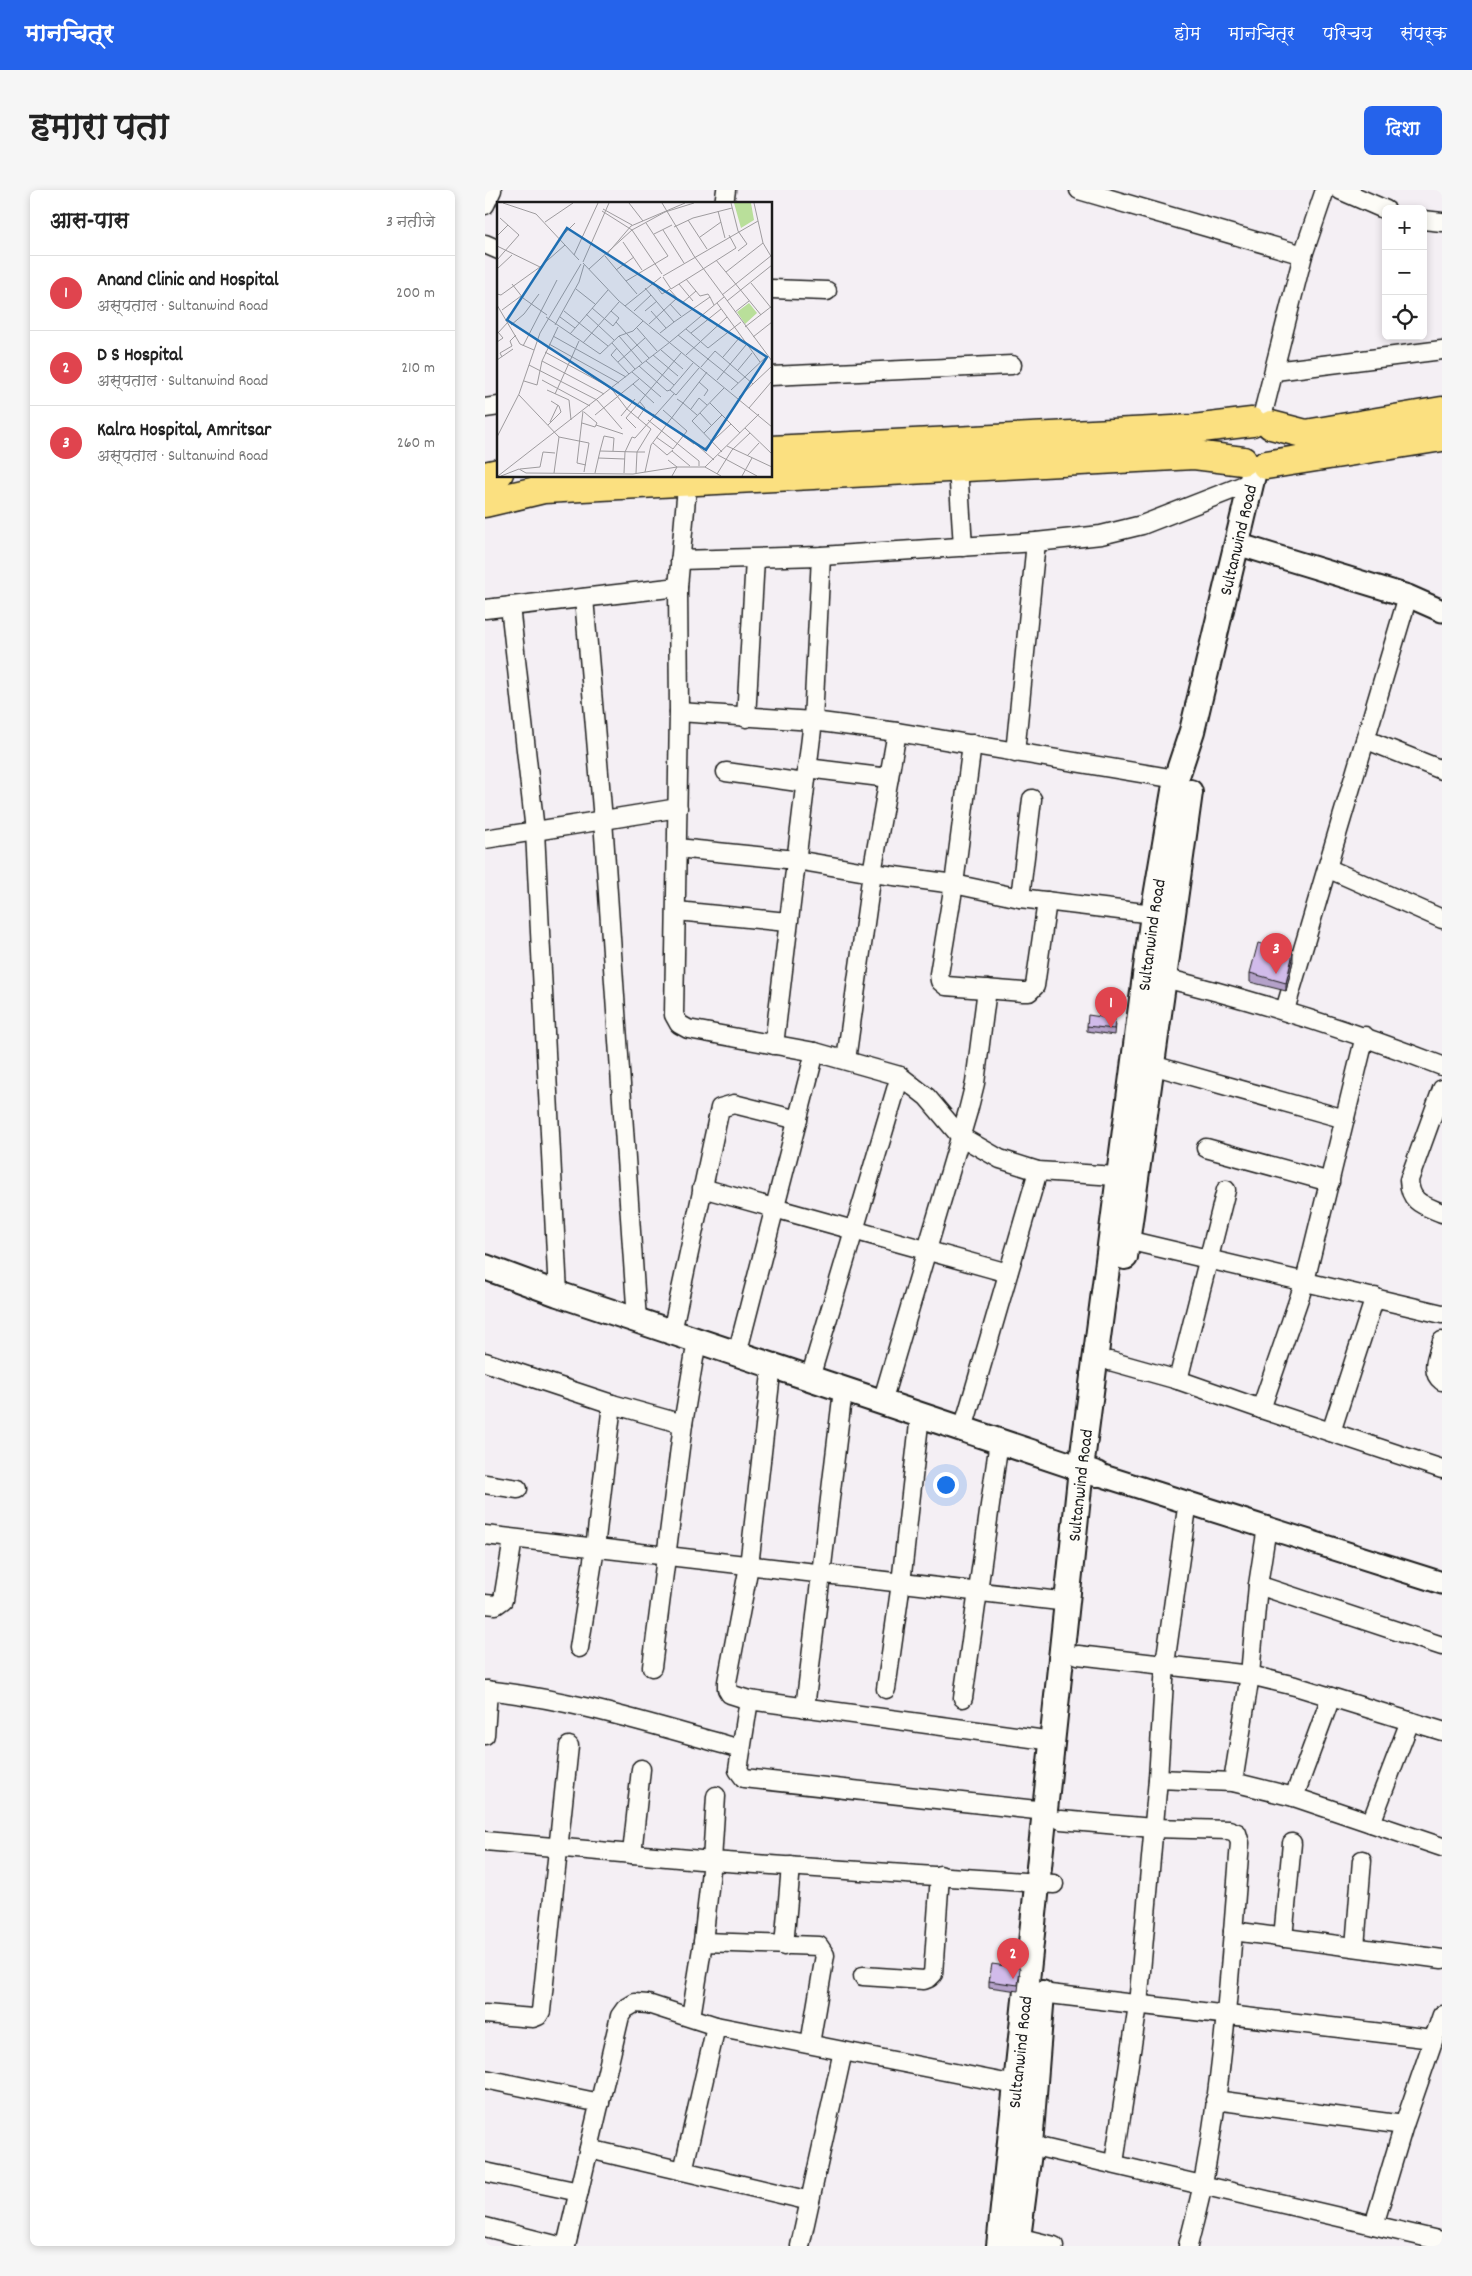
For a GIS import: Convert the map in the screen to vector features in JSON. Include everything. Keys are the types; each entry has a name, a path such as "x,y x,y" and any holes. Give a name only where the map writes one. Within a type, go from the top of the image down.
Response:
{"main road":[{"path":"773,450 1193,429 1261,423 1306,434 1442,410"},
{"path":"1261,423 1278,433 1279,452 1254,469 1237,453 1236,435 1242,427 1261,423"},
{"path":"773,475 1194,455 1254,469 1442,437"},
{"name":"Sultanwind Road","path":"1053,1816 1053,1741 1068,1602 1089,1472 1110,1361 1127,1240 1127,1177 1152,1065 1155,975 1153,914 1176,779 1193,731 1254,469"},
{"path":"485,504 544,489 710,478"},
{"name":"Sultanwind Road","path":"1011,2243 1053,1816 1078,1654 1089,1472 1155,975 1191,778 1193,731"},
{"path":"485,1267 558,1294 1089,1472"},
{"path":"1011,2243 1030,2145 1025,2086 1041,1993 1046,1883"}],"street":[{"path":"485,206 492,190"},
{"path":"1079,190 1303,255"},
{"path":"1261,423 1303,255 1325,190"},
{"path":"1340,190 1382,208"},
{"path":"1427,220 1442,222"},
{"path":"485,244 497,249"},
{"path":"773,289 827,291"},
{"path":"1275,371 1442,350"},
{"path":"773,376 1012,365"},
{"path":"958,467 963,547"},
{"path":"680,560 821,556 1036,542 1101,534 1133,527 1254,469"},
{"path":"687,479 678,587 679,712 674,1015 679,1024 688,1029 815,1052 900,1076 927,1096 960,1136 1000,1159 1038,1171 1127,1177"},
{"path":"1015,753 1036,542"},
{"path":"1237,544 1408,596 1442,611"},
{"path":"774,1044 787,922 813,721 821,556"},
{"path":"746,718 755,559"},
{"path":"485,609 678,587"},
{"path":"1408,596 1442,599"},
{"path":"1285,1010 1367,740 1408,596"},
{"path":"584,598 603,820 637,1320"},
{"path":"509,606 535,831 558,1294"},
{"path":"679,712 813,721 897,732 1176,779"},
{"path":"846,1060 873,873 897,732"},
{"path":"1367,740 1442,770"},
{"path":"972,744 954,884 939,974 940,981 946,986 1029,992 1035,986 1047,901"},
{"path":"726,772 889,778"},
{"path":"1020,898 1032,799"},
{"path":"485,839 678,808"},
{"path":"677,848 796,860 954,884 1020,898 1153,914"},
{"path":"1327,868 1442,919"},
{"path":"677,910 787,922"},
{"path":"1155,975 1285,1010 1365,1036 1442,1066"},
{"path":"882,1402 975,1083 987,988"},
{"path":"1261,1409 1305,1281 1365,1036"},
{"path":"737,1354 815,1052"},
{"path":"1152,1065 1345,1119"},
{"path":"811,1378 900,1076"},
{"path":"1442,1090 1409,1180 1409,1189 1413,1198 1422,1205 1442,1213"},
{"path":"672,1332 720,1108 734,1104 798,1120"},
{"path":"1205,1148 1330,1182"},
{"path":"963,1429 1038,1171"},
{"path":"702,1188 1008,1274"},
{"path":"1178,1380 1226,1190"},
{"path":"1127,1240 1442,1314"},
{"path":"1331,1432 1375,1297"},
{"path":"652,1668 683,1424 697,1340"},
{"path":"1442,1341 1435,1366 1435,1373 1442,1380"},
{"path":"1110,1361 1178,1380 1442,1469"},
{"path":"485,1362 611,1404 683,1424"},
{"path":"772,1365 749,1566 727,1689 735,1697 749,1700 1053,1741"},
{"path":"805,1708 843,1390"},
{"path":"579,1648 595,1548 611,1404"},
{"path":"886,1689 901,1583 920,1415"},
{"path":"963,1698 999,1441"},
{"path":"1089,1472 1188,1501 1442,1583"},
{"path":"485,1484 518,1489"},
{"path":"1114,2163 1137,2005 1158,1779 1165,1664 1188,1501"},
{"path":"1233,1782 1250,1674 1258,1585 1267,1527"},
{"path":"485,1535 1068,1602"},
{"path":"485,1604 496,1605 503,1600 513,1538"},
{"path":"1258,1585 1442,1646"},
{"path":"1078,1654 1250,1674 1442,1731"},
{"path":"485,1735 487,1690 546,1698 604,1711 741,1749"},
{"path":"1294,1798 1331,1697"},
{"path":"749,1700 738,1770 744,1778 1153,1828 1229,1830 1237,1833 1240,1842 1226,2015 1203,2184 1188,2246"},
{"path":"1371,1823 1410,1722"},
{"path":"485,2014 533,2018 538,2016 541,2011 569,1746"},
{"path":"633,1854 641,1769"},
{"path":"1158,1779 1233,1782 1294,1798 1442,1847"},
{"path":"691,2017 703,1942 712,1862 716,1796"},
{"path":"485,1841 712,1862 1046,1883"},
{"path":"1283,1938 1292,1843"},
{"path":"1355,1947 1361,1860"},
{"path":"784,1946 791,1866"},
{"path":"863,1976 924,1980 933,1974 940,1876"},
{"path":"1233,1932 1442,1959"},
{"path":"703,1942 819,1946 825,1955 810,2044"},
{"path":"1041,1993 1433,2039"},
{"path":"566,2246 620,2016 625,2009 635,2003 648,2004 716,2026 1025,2086"},
{"path":"1374,2225 1404,2125 1442,2015"},
{"path":"683,2171 716,2026"},
{"path":"800,2246 843,2051"},
{"path":"485,2079 600,2103"},
{"path":"1215,2100 1404,2125"},
{"path":"1030,2145 1114,2163 1442,2241"},
{"path":"589,2149 810,2201"},
{"path":"485,2172 579,2192"},
{"path":"485,2227 559,2246"},
{"path":"1011,2243 1054,2246"}],"building":[{"path":"1258,943 1293,953 1286,983 1250,973"},
{"path":"1088,1015 1115,1019 1114,1029 1087,1026"},
{"path":"992,1964 1020,1968 1018,1985 989,1981"}],"place":[{"name":"Kalra Hospital, Amritsar","path":"1276,974"},
{"name":"Anand Clinic and Hospital","path":"1111,1028"},
{"name":"D S Hospital","path":"1013,1979"}]}
